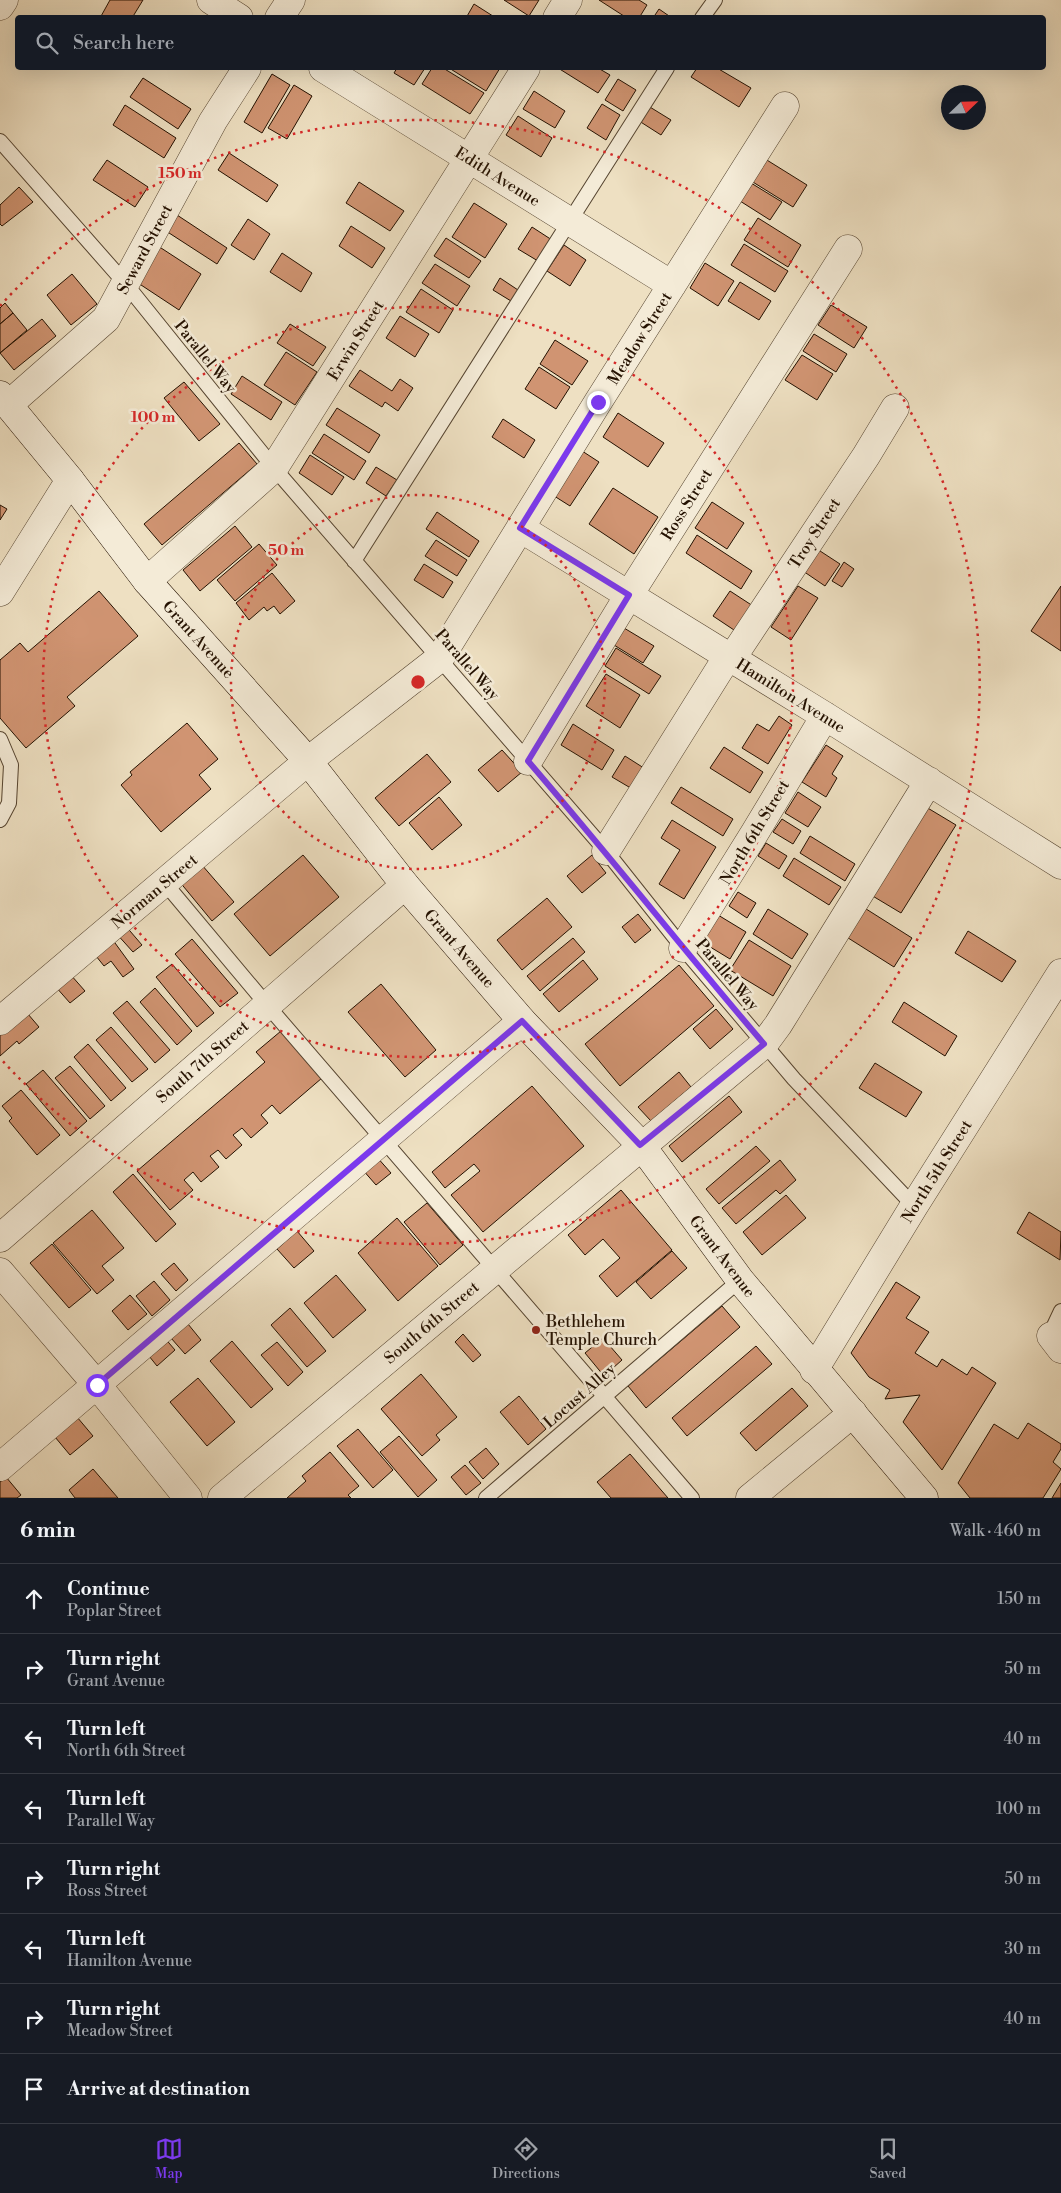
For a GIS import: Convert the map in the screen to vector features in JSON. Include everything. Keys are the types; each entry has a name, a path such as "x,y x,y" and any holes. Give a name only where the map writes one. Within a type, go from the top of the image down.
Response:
{"street":[{"path":"0,6 4,0"},
{"path":"211,0 234,15"},
{"path":"281,15 291,0"},
{"path":"559,15 568,0"},
{"name":"Seward Street","path":"4,400 106,319 213,121 246,70"},
{"name":"Edith Avenue","path":"327,70 470,157 672,286"},
{"name":"Erwin Street","path":"147,581 274,468 525,70"},
{"name":"Meadow Street","path":"308,761 440,658 785,106"},
{"name":"Ross Street","path":"528,761 629,595 848,249"},
{"name":"Grant Avenue","path":"4,400 70,480 147,581 308,761 405,885 522,1021 640,1145 740,1280 814,1370 854,1413 924,1498"},
{"name":"Troy Street","path":"606,851 730,657 866,456 895,408"},
{"path":"0,592 70,480"},
{"name":"Hamilton Avenue","path":"520,528 825,716 1061,865"},
{"name":"North 6th Street","path":"683,948 825,716"},
{"name":"Norman Street","path":"0,1021 308,761"},
{"path":"640,1145 764,1044 778,1025 928,782"},
{"name":"South 7th Street","path":"0,1238 405,885"},
{"name":"North 5th Street","path":"814,1370 914,1206 1061,974"},
{"path":"0,1467 522,1021"},
{"name":"South 6th Street","path":"222,1498 640,1145"},
{"path":"0,1272 97,1385 188,1498"},
{"path":"750,1498 854,1413"}],"lane":[{"path":"704,15 715,0"},
{"path":"354,561 666,70"},
{"name":"Parallel Way","path":"0,141 124,283 274,468 606,851 683,948 794,1079 914,1206"},
{"path":"0,739 12,764 9,803 0,820"},
{"path":"164,882 267,1005 692,1498"},
{"name":"Locust Alley","path":"486,1498 740,1280"},
{"path":"1056,1343 1053,1328 1061,1311"}],"building":[{"path":"110,0 143,0 134,15 102,15"},
{"path":"504,0 539,0 530,15"},
{"path":"599,0 639,0 647,5 641,15 622,15"},
{"path":"474,4 491,15 468,15"},
{"path":"659,9 668,15 655,15"},
{"path":"396,70 424,70 414,85 394,73"},
{"path":"431,70 446,70 484,93 470,114 422,84"},
{"path":"452,70 499,70 486,91"},
{"path":"561,70 601,70 610,75 598,93"},
{"path":"696,70 720,70 751,88 739,107 691,77"},
{"path":"272,74 290,85 262,133 244,122"},
{"path":"143,78 191,109 178,129 130,97"},
{"path":"618,79 636,90 623,111 605,100"},
{"path":"294,85 312,96 287,139 268,128"},
{"path":"534,91 565,111 555,128 523,109"},
{"path":"602,104 620,115 606,140 587,128"},
{"path":"645,104 671,120 661,135 636,119"},
{"path":"125,105 176,138 164,158 113,125"},
{"path":"518,116 552,138 541,157 506,135"},
{"path":"229,153 278,185 267,202 218,170"},
{"path":"762,157 807,185 793,207 748,179"},
{"path":"107,160 148,187 135,207 93,180"},
{"path":"359,182 404,211 390,231 346,203"},
{"path":"751,183 782,202 770,220 740,201"},
{"path":"19,187 33,202 2,226 0,224 0,205"},
{"path":"474,203 507,224 485,258 452,237"},
{"path":"177,215 227,248 217,264 166,231"},
{"path":"758,218 801,245 788,267 744,240"},
{"path":"248,219 270,234 254,260 231,245"},
{"path":"351,226 385,248 372,268 339,246"},
{"path":"532,227 552,240 538,261 518,249"},
{"path":"446,238 481,261 469,278 434,256"},
{"path":"744,244 788,271 775,292 731,265"},
{"path":"564,245 586,260 570,286 547,271"},
{"path":"158,246 201,274 179,310 135,281"},
{"path":"282,253 312,273 301,292 270,272"},
{"path":"705,263 734,281 718,306 690,288"},
{"path":"435,264 470,286 457,306 422,283"},
{"path":"72,274 97,304 71,325 47,295"},
{"path":"500,278 518,290 511,301 493,290"},
{"path":"740,282 771,301 759,320 728,301"},
{"path":"421,289 453,310 439,333 406,312"},
{"path":"5,303 13,313 0,324 0,308"},
{"path":"831,305 867,327 854,348 818,325"},
{"path":"13,313 27,330 0,353 0,324"},
{"path":"400,316 429,334 415,357 386,338"},
{"path":"42,319 56,336 14,370 0,353"},
{"path":"290,324 326,347 313,366 277,343"},
{"path":"814,334 847,354 836,372 803,351"},
{"path":"555,340 588,361 572,385 540,364"},
{"path":"286,352 317,372 295,405 264,385"},
{"path":"802,355 833,374 817,400 785,380"},
{"path":"539,367 570,387 556,409 525,389"},
{"path":"360,370 392,391 400,379 413,388 398,411 385,402 382,407 349,386"},
{"path":"242,376 282,402 271,420 231,394"},
{"path":"184,382 220,424 199,441 164,398"},
{"path":"337,408 380,435 369,453 326,425"},
{"path":"618,413 664,443 648,467 603,437"},
{"path":"503,419 535,440 524,458 492,437"},
{"path":"324,434 366,461 354,480 312,453"},
{"path":"239,443 257,464 162,545 144,524"},
{"path":"579,449 599,462 570,506 551,494"},
{"path":"310,455 344,477 332,495 299,473"},
{"path":"376,467 397,480 386,496 366,483"},
{"path":"613,488 658,517 634,554 589,524"},
{"path":"712,502 744,523 727,549 695,528"},
{"path":"0,505 7,509 0,520"},
{"path":"437,512 479,541 469,557 426,529"},
{"path":"235,526 252,547 200,591 183,570"},
{"path":"697,535 752,571 741,589 686,553"},
{"path":"436,540 467,560 457,576 425,556"},
{"path":"259,544 277,565 235,601 217,580"},
{"path":"817,549 840,564 825,586 803,571"},
{"path":"844,562 854,569 842,587 832,581"},
{"path":"424,564 453,582 443,598 414,580"},
{"path":"272,573 295,601 280,614 274,606 267,611 264,607 249,620 236,603"},
{"path":"798,586 818,598 791,640 771,627"},
{"path":"1061,586 1061,651 1031,631"},
{"path":"99,591 138,636 67,697 75,706 26,748 0,718 0,660 20,643 28,652"},
{"path":"730,591 753,606 737,632 713,616"},
{"path":"624,628 654,646 643,663 614,645"},
{"path":"616,648 661,676 649,694 605,666"},
{"path":"606,674 640,695 620,728 586,706"},
{"path":"779,716 792,725 768,764 742,748 757,724 769,731"},
{"path":"187,723 218,759 199,775 211,789 161,832 121,785 132,775 130,772"},
{"path":"573,724 614,750 602,770 561,745"},
{"path":"826,745 843,756 832,774 837,778 826,797 802,782"},
{"path":"724,747 763,772 750,793 710,768"},
{"path":"502,750 522,772 498,792 478,770"},
{"path":"427,754 451,782 399,826 375,798"},
{"path":"625,756 647,770 634,790 612,777"},
{"path":"681,787 733,819 723,836 671,803"},
{"path":"798,792 821,807 808,827 785,813"},
{"path":"439,797 462,825 432,850 409,823"},
{"path":"926,807 956,825 901,913 871,895"},
{"path":"782,819 801,831 793,844 773,832"},
{"path":"672,820 716,847 684,899 659,884 680,850 661,838"},
{"path":"810,836 855,864 845,881 800,853"},
{"path":"766,843 787,856 779,869 758,856"},
{"path":"303,855 339,897 270,956 234,914"},
{"path":"592,855 606,873 582,893 567,876"},
{"path":"195,857 234,902 212,921 174,875"},
{"path":"794,858 841,887 829,905 783,876"},
{"path":"738,892 756,903 747,918 729,906"},
{"path":"547,898 572,927 522,970 497,940"},
{"path":"863,907 912,938 894,967 845,936"},
{"path":"768,909 808,934 792,959 753,934"},
{"path":"638,914 651,930 635,943 622,927"},
{"path":"718,915 746,932 730,959 702,942"},
{"path":"124,924 142,945 133,952 115,932"},
{"path":"968,931 1016,961 1002,982 955,953"},
{"path":"107,932 134,969 123,977 111,961 104,966 88,946"},
{"path":"573,938 585,952 540,991 527,976"},
{"path":"192,939 238,993 220,1007 175,954"},
{"path":"749,940 791,966 773,996 730,970"},
{"path":"583,960 598,979 559,1012 543,994"},
{"path":"172,964 214,1013 197,1027 156,977"},
{"path":"679,965 714,1006 620,1086 585,1044"},
{"path":"70,974 85,991 70,1003 55,986"},
{"path":"381,984 436,1050 405,1077 348,1012"},
{"path":"155,988 192,1031 177,1045 140,1002"},
{"path":"127,1001 170,1050 155,1063 113,1013"},
{"path":"904,1002 957,1036 945,1056 892,1022"},
{"path":"22,1007 39,1027 19,1044 17,1041 0,1056 0,1026"},
{"path":"716,1009 733,1029 710,1049 693,1029"},
{"path":"111,1027 148,1069 132,1082 96,1040"},
{"path":"281,1031 322,1078 280,1114 272,1105 261,1115 268,1123 251,1138 242,1128 233,1135 242,1145 226,1159 218,1150 210,1156 219,1167 201,1182 193,1172 184,1180 193,1190 170,1210 137,1171 265,1062 256,1052"},
{"path":"88,1044 126,1088 111,1101 74,1057"},
{"path":"875,1063 922,1092 906,1117 859,1088"},
{"path":"70,1066 105,1106 90,1119 55,1078"},
{"path":"43,1070 87,1121 70,1136 26,1084"},
{"path":"679,1072 691,1087 651,1121 638,1107"},
{"path":"532,1086 584,1146 483,1232 451,1195 480,1171 474,1164 445,1188 432,1172"},
{"path":"21,1090 60,1135 37,1155 9,1121 12,1118 2,1106"},
{"path":"729,1096 742,1112 682,1162 669,1146"},
{"path":"756,1146 770,1161 719,1204 706,1189"},
{"path":"376,1156 391,1173 376,1185 362,1169"},
{"path":"780,1160 796,1180 780,1194 776,1190 736,1224 722,1208"},
{"path":"133,1174 176,1224 156,1242 113,1192"},
{"path":"621,1190 672,1250 617,1297 599,1276 620,1258 603,1239 585,1255 568,1235"},
{"path":"786,1195 806,1218 762,1255 743,1232"},
{"path":"427,1203 463,1245 440,1265 404,1222"},
{"path":"92,1210 124,1248 102,1266 114,1280 97,1294 53,1243"},
{"path":"1029,1212 1061,1232 1060,1260 1017,1233"},
{"path":"397,1218 438,1266 398,1301 358,1253"},
{"path":"297,1231 314,1251 294,1268 277,1249"},
{"path":"52,1244 91,1290 69,1308 30,1263"},
{"path":"672,1251 687,1268 651,1299 636,1282"},
{"path":"174,1263 188,1280 176,1291 161,1274"},
{"path":"336,1275 366,1310 333,1338 304,1303"},
{"path":"154,1281 170,1300 152,1316 136,1296"},
{"path":"896,1282 920,1297 906,1318 929,1332 915,1353 937,1367 942,1359 967,1375 972,1367 996,1383 942,1470 903,1422 920,1395 885,1399 890,1390 869,1377 851,1353"},
{"path":"130,1295 147,1314 128,1330 112,1311"},
{"path":"722,1306 740,1327 646,1408 628,1386"},
{"path":"290,1308 326,1351 307,1367 271,1325"},
{"path":"188,1324 201,1340 185,1354 171,1338"},
{"path":"463,1334 481,1355 473,1362 455,1342"},
{"path":"163,1336 175,1350 157,1366 145,1351"},
{"path":"603,1338 622,1360 604,1376 585,1353"},
{"path":"232,1341 273,1389 251,1408 210,1361"},
{"path":"277,1342 303,1372 288,1386 261,1355"},
{"path":"756,1346 772,1364 687,1436 672,1418"},
{"path":"421,1374 457,1417 436,1435 440,1440 422,1456 381,1409"},
{"path":"198,1378 235,1422 207,1446 170,1402"},
{"path":"792,1388 808,1406 756,1451 740,1433"},
{"path":"519,1396 546,1429 528,1445 500,1412"},
{"path":"77,1417 93,1436 70,1455 55,1437"},
{"path":"1028,1423 1061,1444 1061,1449 1053,1462 1061,1469 1043,1498 970,1498 958,1483 994,1424 1018,1439"},
{"path":"358,1429 393,1470 373,1488 337,1446"},
{"path":"399,1436 437,1480 418,1497 380,1452"},
{"path":"486,1448 499,1464 483,1479 469,1462"},
{"path":"330,1452 359,1486 348,1495 351,1498 287,1498 306,1481 302,1476"},
{"path":"630,1454 668,1498 611,1498 597,1482"},
{"path":"465,1465 481,1483 466,1495 451,1477"},
{"path":"93,1469 118,1498 75,1498 69,1490"},
{"path":"6,1477 21,1495 17,1498 0,1498 0,1482"},
{"path":"1061,1483 1061,1498 1052,1498"}],"place":[{"name":"Bethlehem Temple Church","path":"536,1330"}],"route":[{"path":"97,1385 522,1021 640,1145 764,1044 683,948 606,851 528,761 629,595 520,528 598,402"}]}
